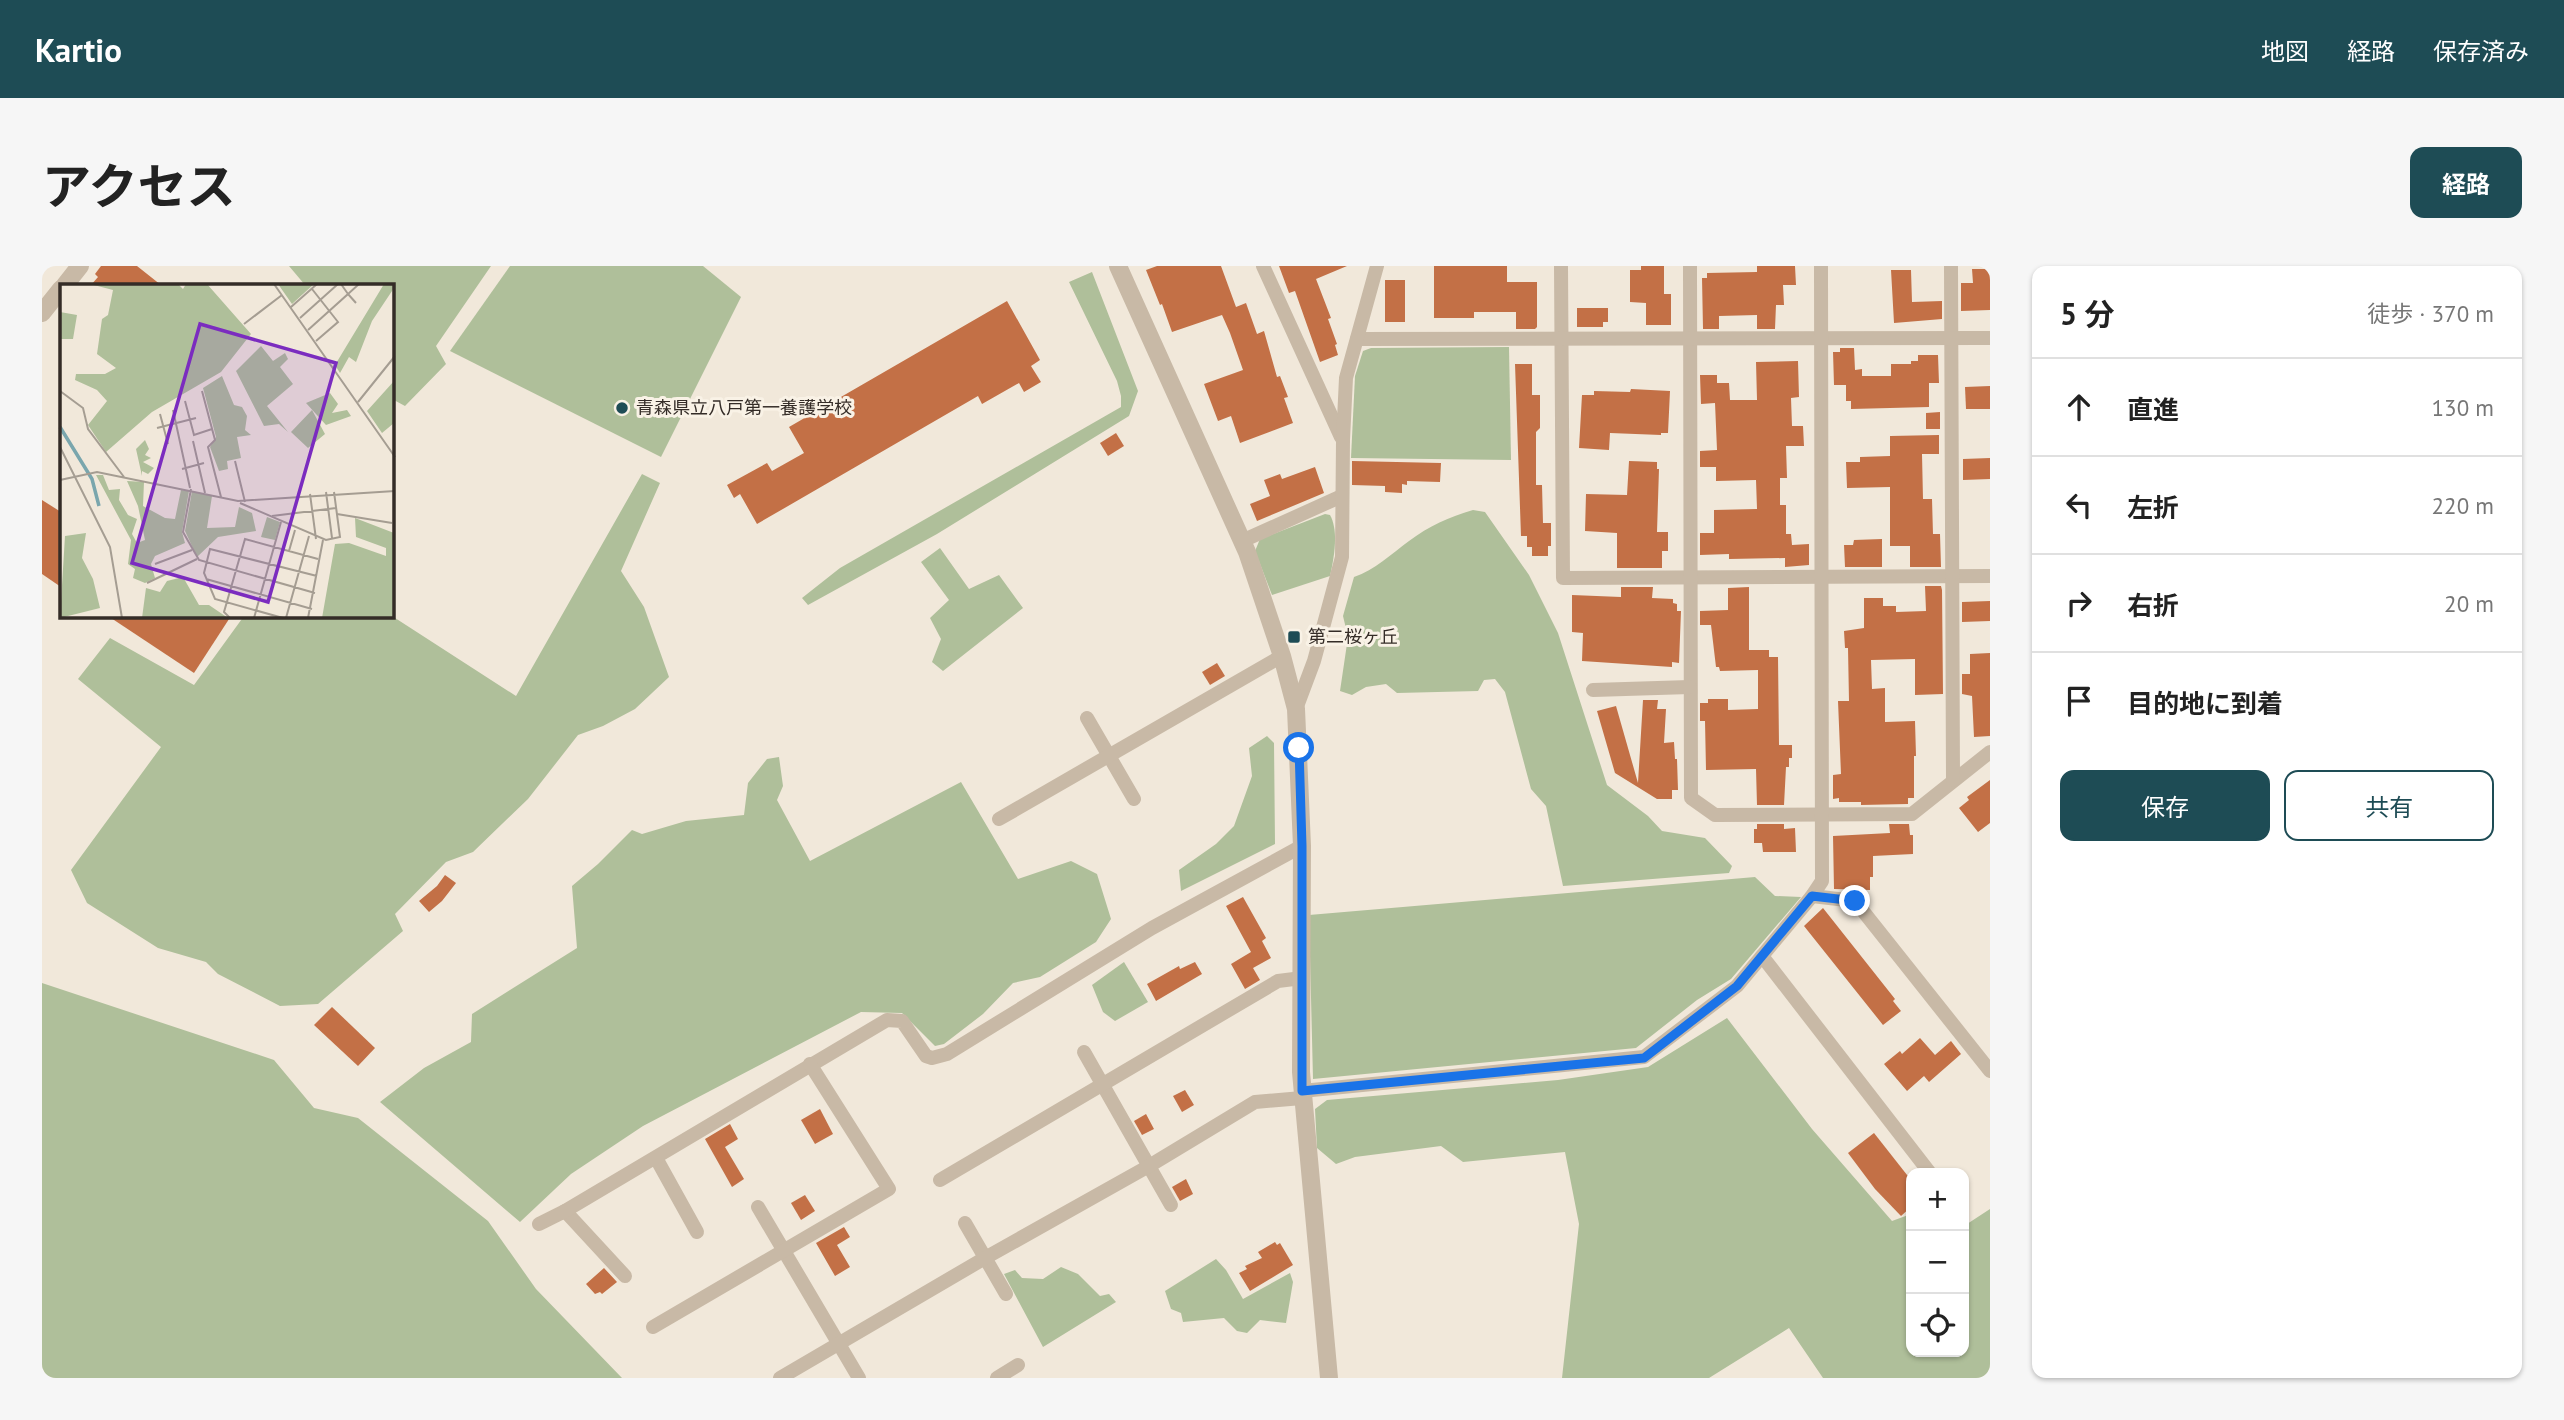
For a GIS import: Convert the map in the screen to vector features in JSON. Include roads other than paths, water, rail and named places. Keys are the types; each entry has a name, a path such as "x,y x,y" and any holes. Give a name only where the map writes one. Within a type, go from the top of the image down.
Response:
{"street":[{"path":"65,284 80,266"},
{"path":"1118,266 1242,541 1282,656 1296,709 1302,846 1302,1094 1329,1378"},
{"path":"1263,266 1343,440"},
{"path":"1296,709 1314,661 1342,557 1346,378 1377,266"},
{"path":"1561,266 1563,578 1990,576"},
{"path":"1690,266 1691,798 1715,815 1912,814 1990,752"},
{"path":"780,1378 1255,1102 1302,1094 1644,1058 1737,986 1822,881 1821,266"},
{"path":"1951,266 1953,780"},
{"path":"42,313 60,291"},
{"path":"1357,339 1990,338"},
{"path":"1242,541 1342,496"},
{"path":"999,818 1282,656"},
{"path":"1593,690 1690,687"},
{"path":"1087,718 1134,799"},
{"path":"539,1224 656,1158 887,1020 902,1021 926,1056 932,1058 947,1054 1152,928 1302,846"},
{"path":"1812,896 1855,901 1990,1071"},
{"path":"1762,956 1926,1168"},
{"path":"940,1180 1278,981 1302,978"},
{"path":"1084,1052 1171,1205"},
{"path":"653,1327 889,1189 810,1064"},
{"path":"656,1158 697,1232"},
{"path":"758,1207 859,1378"},
{"path":"565,1211 625,1276"},
{"path":"965,1223 1006,1294"},
{"path":"997,1378 1018,1365"}],"place":[{"name":"青森県立八戸第一養護学校","path":"622,408"},
{"name":"第二桜ヶ丘","path":"1294,637"}]}
